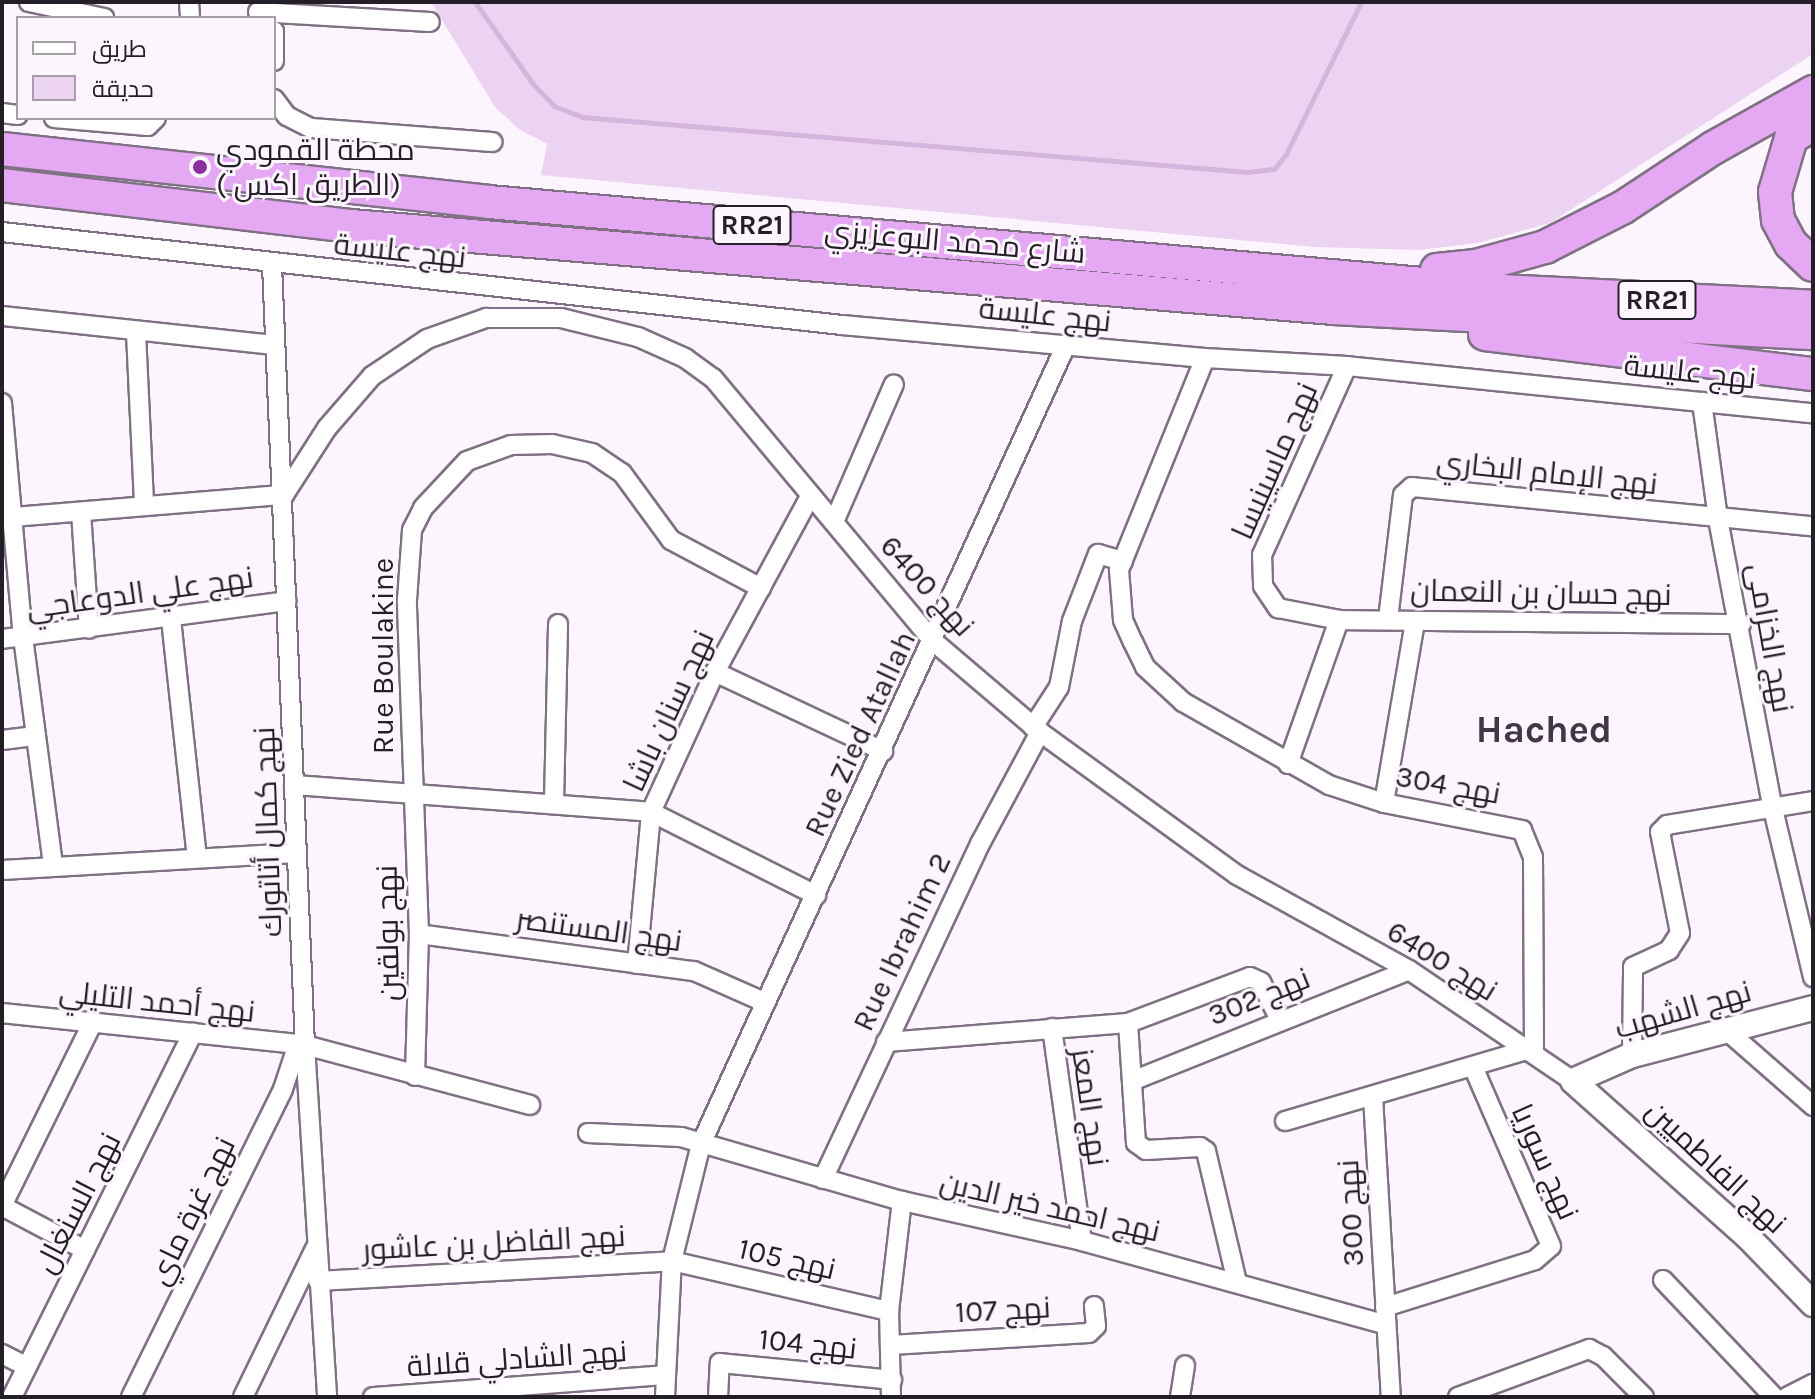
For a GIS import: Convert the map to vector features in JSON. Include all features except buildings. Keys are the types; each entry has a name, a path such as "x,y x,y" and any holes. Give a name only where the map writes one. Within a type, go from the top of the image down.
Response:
{"highway":[{"path":"1769,116 1813,82"},
{"path":"1340,275 1476,266 1545,247 1622,208 1813,92"},
{"path":"1813,124 1791,138 1775,192 1785,232 1813,265"},
{"name":"شارع محمد البوعزيزي","path":"2,149 489,202 1340,275 1502,303 1813,333"},
{"name":"شارع محمد البوعزيزي","path":"2,185 351,226 1333,308 1502,303 1813,307"},
{"path":"1333,308 1503,337 1813,374"}],"street":[{"path":"29,2 95,16"},
{"path":"258,11 430,22"},
{"path":"276,102 287,116 311,128 492,142"},
{"path":"78,120 148,126 154,120"},
{"name":"نهج عليسة","path":"2,232 561,296 1205,358 1347,366 1813,413"},
{"name":"نهج كمال أتاتورك","path":"272,265 279,496 294,785 301,1046 327,1397"},
{"path":"561,296 561,318"},
{"path":"2,316 136,333 274,345"},
{"name":"نهج 6400","path":"279,496 287,494 327,428 372,376 427,339 486,318 561,318 638,337 701,368 933,641 1036,730 1237,875 1409,970 1573,1081"},
{"path":"136,333 144,504"},
{"name":"Rue Zied Atallah","path":"665,1397 672,1261 701,1144 1066,345"},
{"name":"نهج 304","path":"1205,358 1123,561 1118,590 1123,620 1145,667 1183,702 1329,785 1384,803 1510,825 1530,842 1530,1052"},
{"name":"نهج ماسينيسا","path":"1339,620 1278,608 1268,598 1259,571 1273,526 1347,366"},
{"path":"834,522 894,384"},
{"name":"نهج الخزامى","path":"1702,402 1718,519 1741,624 1773,809 1813,977"},
{"path":"2,403 7,518 53,865"},
{"name":"Rue Boulakine","path":"411,790 407,600 412,530 438,487 467,461 511,445 552,444 592,453 622,473 671,540 761,588"},
{"name":"نهج الإمام البخاري","path":"1388,619 1403,495 1412,487 1813,526"},
{"path":"7,518 144,504 279,496"},
{"name":"نهج سنان باشا","path":"637,964 651,812 715,672 809,498"},
{"path":"81,512 89,629"},
{"name":"Rue Ibrahim 2","path":"823,1179 886,1042 1059,687 1072,621 1098,554 1123,561"},
{"name":"نهج علي الدوعاجي","path":"2,639 171,619 286,601"},
{"path":"171,619 197,857"},
{"path":"1288,764 1339,620"},
{"name":"نهج حسان بن النعمان","path":"1339,620 1741,624"},
{"path":"1384,803 1415,621"},
{"path":"554,802 558,624"},
{"path":"715,672 883,751"},
{"path":"2,740 36,736"},
{"path":"294,785 411,790 651,812 816,895"},
{"name":"نهج بولقين","path":"411,790 419,934 415,1076"},
{"path":"1632,1055 1633,967 1669,950 1680,933 1660,832 1667,825 1813,801"},
{"path":"2,870 296,853"},
{"name":"نهج المستنصر","path":"419,934 694,971 764,1002"},
{"name":"نهج 302","path":"1132,1081 1279,1018 1409,970"},
{"path":"886,1042 1128,1023 1255,976 1279,1018"},
{"name":"نهج الشهب","path":"1573,1081 1632,1055 1813,1008"},
{"name":"نهج أحمد التليلي","path":"2,1013 301,1046"},
{"path":"1128,1023 1140,1147 1206,1151 1237,1282"},
{"path":"85,1250 2,1206 92,1024"},
{"name":"نهج المعز","path":"1052,1028 1082,1241"},
{"path":"1725,1029 1813,1106"},
{"name":"نهج السنغال","path":"12,1397 193,1033"},
{"path":"301,1046 530,1105"},
{"name":"نهج غرة ماي","path":"131,1397 283,1089 301,1046"},
{"path":"1285,1121 1530,1052"},
{"name":"نهج سوريا","path":"1386,1316 1535,1260 1551,1246 1474,1069"},
{"name":"نهج الفاطميين","path":"1573,1081 1749,1238 1813,1304"},
{"name":"نهج 300","path":"1373,1097 1391,1397"},
{"name":"نهج احمد خير الدين","path":"588,1133 664,1133 902,1201 1082,1241 1237,1282 1386,1316"},
{"path":"892,1389 889,1311 902,1201"},
{"path":"243,1397 317,1246"},
{"name":"نهج الفاضل بن عاشور","path":"318,1281 672,1261"},
{"name":"نهج 105","path":"672,1261 889,1311"},
{"path":"1663,1280 1774,1397"},
{"name":"نهج 107","path":"891,1345 1089,1333 1096,1326 1094,1306"},
{"path":"1458,1397 1583,1349 1603,1356 1644,1397"},
{"path":"2,1354 26,1366"},
{"name":"نهج 104","path":"718,1397 720,1363 892,1389"},
{"path":"1180,1397 1185,1365"},
{"name":"نهج الشادلي قلالة","path":"373,1397 524,1393 665,1375"},
{"path":"1787,1397 1813,1384"}],"green space":[{"path":"431,2 1813,2 1813,54 1550,223 1478,243 1419,250 1315,247 541,175 547,144 519,129 495,107"}],"waterway":[{"path":"475,2 533,84 554,106 582,117 1248,172 1274,169 1286,154 1361,2"}],"place":[{"name":"محطة القمودي ( الطريق اكس)","path":"200,167"}],"district":[{"name":"Hached","path":"1544,730"}]}
